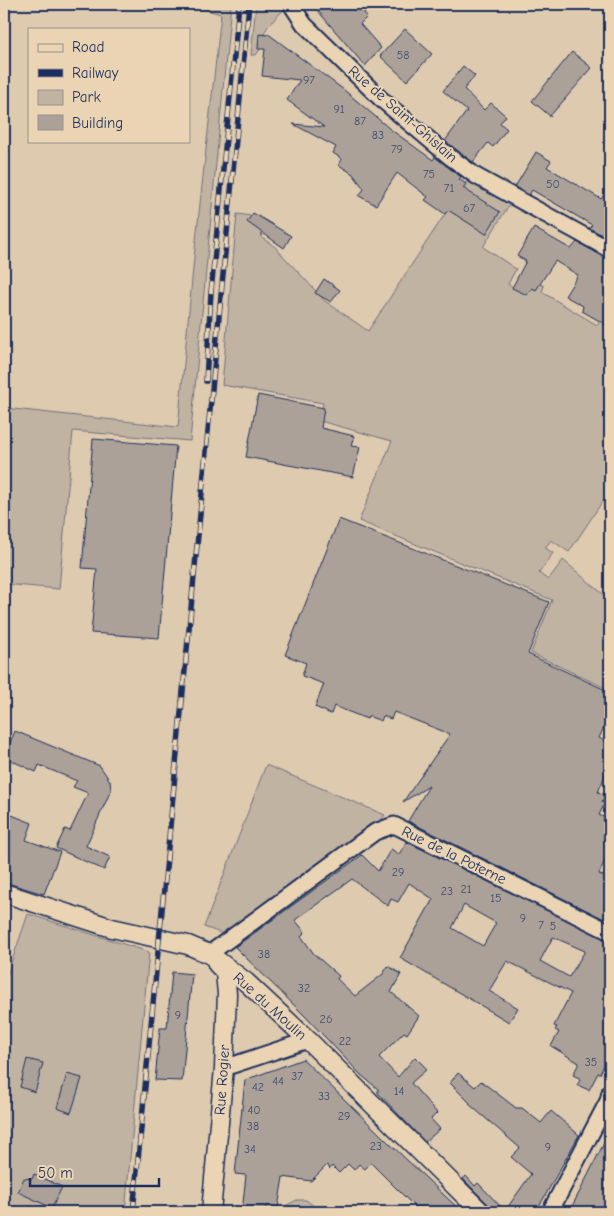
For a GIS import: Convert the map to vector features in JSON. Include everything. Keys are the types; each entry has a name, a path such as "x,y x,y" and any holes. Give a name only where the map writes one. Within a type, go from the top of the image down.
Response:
{"street":[{"name":"Rue de Saint-Ghislain","path":"291,4 304,24 381,99 450,157 476,176 610,250"},
{"name":"Rue de la Poterne","path":"209,954 375,832 394,826 610,932"},
{"name":"Rue du Moulin","path":"4,893 112,928 188,944 209,954 246,982 308,1040 481,1212"},
{"name":"Rue Rogier","path":"209,954 225,972 227,981 224,1068 211,1212"},
{"path":"224,1068 308,1040"},
{"path":"550,1212 608,1101 610,1092"}],"green space":[{"path":"185,4 231,4 190,441 73,431 59,589 4,584 4,408 178,427 194,258 221,14"},
{"path":"256,4 289,4 269,25 258,42 263,45 256,55 251,55"},
{"path":"472,173 514,197 483,247 516,269 508,284 519,290 527,276 544,286 542,292 597,325 602,317 610,323 610,490 569,552 551,540 545,548 553,553 539,573 548,580 563,560 610,600 610,690 531,653 552,600 359,521 392,441 320,421 323,403 222,385 237,214 259,217 262,238 274,246 325,301 368,331"},
{"path":"266,765 385,815 376,826 226,935 204,927"},
{"path":"28,914 149,952 125,1212 4,1212 4,984"},
{"path":"297,1200 306,1200 322,1212 281,1212 287,1205"}],"building":[{"path":"312,4 373,4 364,13 367,17 360,24 381,48 365,66"},
{"path":"405,29 432,54 407,81 380,56"},
{"path":"267,33 344,90 390,129 433,160 435,157 461,177 459,179 466,184 463,188 500,212 486,234 448,210 445,214 425,200 428,197 397,173 376,205 359,196 364,189 353,174 339,165 342,159 333,153 336,147 293,124 324,127 287,100 300,80 262,76 265,49 258,49 259,34 267,35"},
{"path":"572,52 592,68 550,116 532,101"},
{"path":"463,66 475,76 464,89 484,110 491,103 506,116 500,123 507,129 493,147 488,143 473,162 445,141 467,111 443,91"},
{"path":"536,152 551,161 547,167 601,199 610,186 610,239 589,228 592,225 532,190 529,195 515,187"},
{"path":"253,213 291,236 284,248 247,222"},
{"path":"534,228 571,249 577,242 610,259 610,327 582,311 583,306 565,296 578,275 555,261 536,290 532,288 527,295 512,288 526,261 517,256"},
{"path":"324,279 340,290 331,302 315,293"},
{"path":"258,395 324,408 321,428 354,436 351,446 360,447 353,477 246,457"},
{"path":"93,439 176,446 159,638 91,633 97,569 82,568"},
{"path":"339,519 549,602 528,654 610,692 610,714 599,738 610,744 610,764 598,792 605,795 602,802 605,803 599,815 610,820 610,848 599,874 610,879 610,922 408,821 429,786 403,802 450,734 394,712 391,719 383,716 381,721 368,716 367,719 334,706 331,714 315,707 324,684 302,676 306,663 285,655"},
{"path":"15,731 100,766 110,781 111,790 86,846 110,857 104,870 56,848 65,829 70,831 88,793 73,787 77,781 39,765 36,772 4,757"},
{"path":"4,812 32,823 26,840 60,852 44,894 4,882"},
{"path":"407,842 610,941 610,1041 607,1050 610,1051 600,1074 598,1073 589,1090 577,1085 581,1079 573,1075 579,1063 551,1046 559,1032 555,1030 557,1027 554,1026 571,993 507,961 489,991 518,1008 509,1022 400,958 433,899 409,883 398,902 391,899 388,906 352,879 295,920 305,932 301,936 314,954 339,976 337,979 355,996 383,974 388,966 401,974 391,992 419,1016 407,1034 404,1032 379,1057 398,1077 415,1057 427,1069 411,1083 437,1113 431,1119 440,1129 425,1142 378,1093 378,1089 361,1075 235,947 362,855 378,871 391,849 399,854","holes":["464,905 496,923 483,946 452,928","553,937 585,951 569,977 540,961"]},
{"path":"172,972 192,974 182,1081 155,1080 160,1028 167,1028"},
{"path":"27,1059 43,1063 35,1092 20,1087"},
{"path":"303,1059 462,1212 420,1212 371,1163 365,1169 359,1164 354,1170 348,1164 339,1173 332,1166 330,1169 327,1165 311,1181 283,1177 278,1208 266,1206 266,1212 242,1212 246,1175 235,1174 245,1080"},
{"path":"458,1073 475,1087 481,1081 516,1108 522,1108 541,1123 551,1111 579,1135 536,1212 491,1212 488,1204 463,1179 466,1176 475,1186 478,1183 505,1211 531,1174 511,1157 520,1148 469,1104 450,1083"},
{"path":"67,1074 82,1078 71,1113 57,1108"},
{"path":"610,1131 610,1212 569,1212 580,1191"},
{"path":"34,1174 62,1187 52,1208 18,1192 24,1178 32,1179"}],"railway":[{"path":"206,381 211,292 239,4"},
{"path":"133,1212 249,4"}]}
